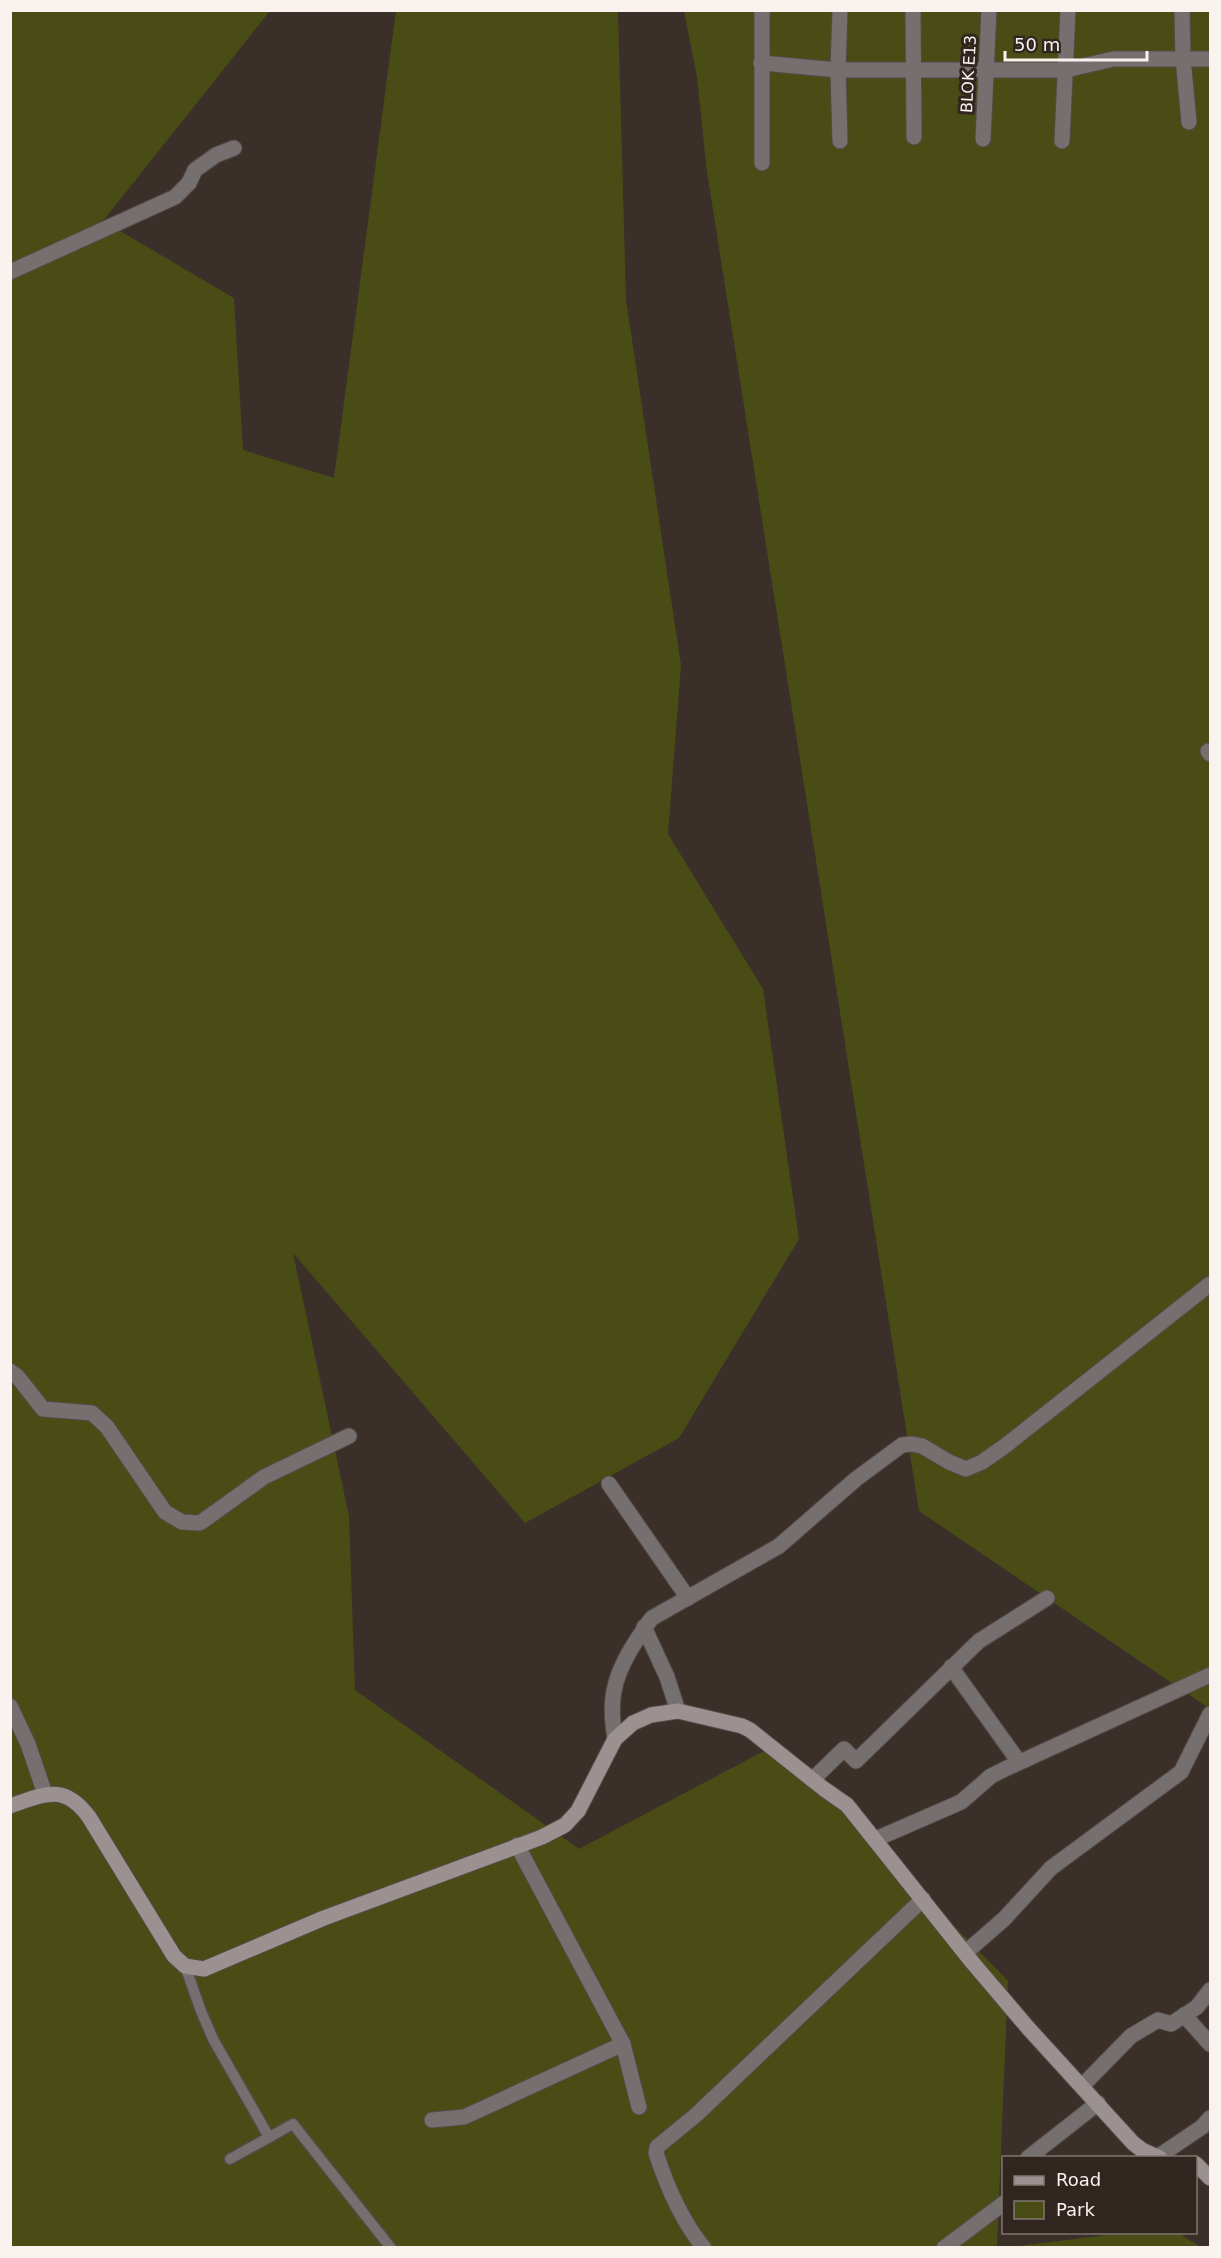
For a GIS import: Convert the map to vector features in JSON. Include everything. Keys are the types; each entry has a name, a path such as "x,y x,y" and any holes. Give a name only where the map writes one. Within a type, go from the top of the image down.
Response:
{"street":[{"path":"762,10 762,164"},
{"path":"840,10 838,70 840,141"},
{"path":"913,10 914,137"},
{"name":"BLOK E13","path":"983,139 989,10"},
{"path":"1062,141 1068,10"},
{"path":"1182,10 1183,58 1189,122"},
{"path":"761,63 838,70 987,68 1066,70 1113,58 1210,59"},
{"path":"10,272 175,197 189,183 195,170 216,155 234,148"},
{"path":"615,1739 611,1717 618,1672 644,1627 652,1618 779,1546 856,1479 902,1445 922,1446 966,1469 982,1462 1210,1284"},
{"path":"10,1371 17,1376 43,1409 92,1413 107,1427 165,1512 182,1522 200,1523 264,1477 349,1436"},
{"path":"609,1484 688,1598"},
{"path":"812,1780 844,1749 856,1761 979,1641 1047,1598"},
{"path":"644,1627 667,1677 678,1711"},
{"path":"951,1667 1019,1762"},
{"path":"876,1839 962,1802 991,1776 1019,1762 1210,1676"},
{"path":"10,1706 28,1744 45,1794"},
{"path":"10,1806 45,1794 68,1796 81,1806 174,1956 185,1966 204,1969 324,1918 542,1837 565,1825 578,1811 615,1739 633,1723 651,1715 678,1711 742,1726 762,1738 812,1780 847,1805 1029,2030 1133,2143 1142,2151 1155,2156"},
{"path":"965,1953 1004,1919 1051,1868 1181,1772 1210,1714"},
{"path":"517,1845 622,2044 639,2107"},
{"path":"704,2247 687,2224 669,2189 656,2153 657,2147 696,2115 923,1899"},
{"path":"1082,2086 1131,2036 1158,2020 1171,2024 1197,2007 1210,1990"},
{"path":"1184,2015 1210,2044"},
{"path":"432,2120 464,2117 622,2044"},
{"path":"1029,2156 1098,2103"},
{"path":"1159,2156 1202,2127 1210,2118"},
{"path":"1197,2165 1210,2178"},
{"path":"944,2247 1002,2204"}],"lane":[{"path":"185,1966 213,2039 269,2137"},
{"path":"230,2159 293,2124 391,2247"}],"green space":[{"path":"11,11 270,11 103,221 234,298 243,450 334,478 396,11 618,11 626,300 681,665 668,834 763,989 799,1239 679,1438 525,1523 293,1253 349,1516 355,1690 579,1849 777,1744 1008,1981 997,2247 11,2248"},
{"path":"684,11 1210,11 1210,1709 919,1511 707,172 697,77"},
{"path":"1115,2234 1180,2234 1201,2247 1009,2247"}]}
